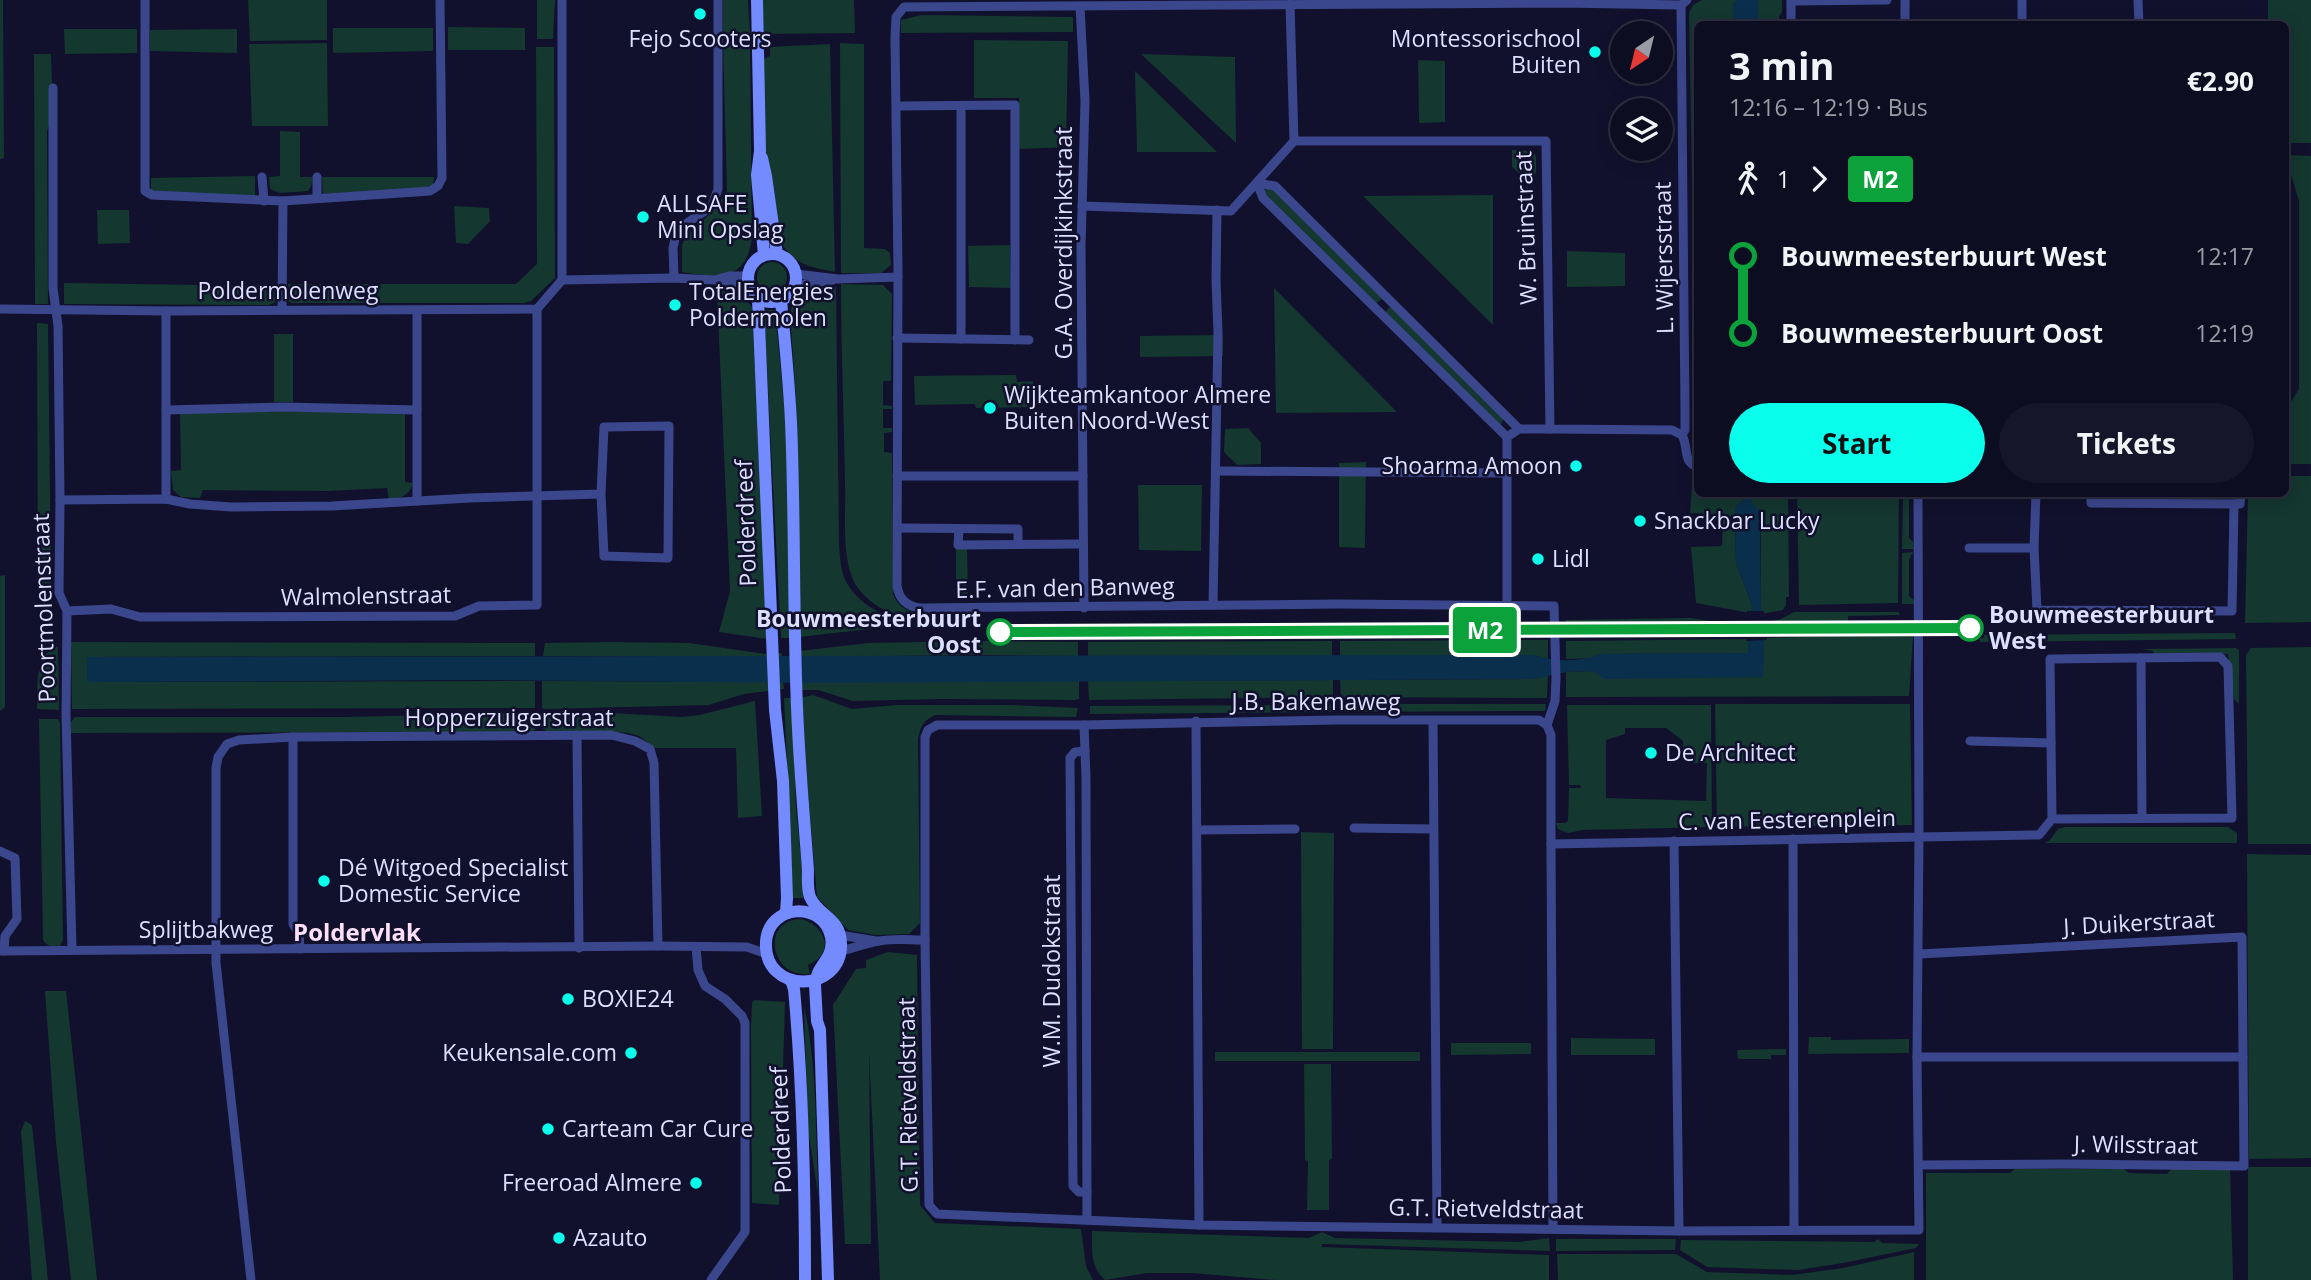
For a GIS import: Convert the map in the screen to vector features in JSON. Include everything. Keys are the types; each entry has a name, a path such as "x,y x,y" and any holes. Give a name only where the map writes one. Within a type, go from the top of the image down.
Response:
{"main road":[{"path":"757,0 760,151 766,176 770,254"},
{"path":"770,254 786,258 792,265 795,280 788,296 774,303 758,299 748,281 752,263 770,254"},
{"name":"Polderdreef","path":"758,299 775,710 783,781 786,913"},
{"name":"Polderdreef","path":"781,301 791,421 797,710 809,895 833,921 835,935"},
{"path":"800,911 813,914 835,935 841,951 834,967 818,979 801,982 778,973 767,947 773,924 786,913 800,911"},
{"path":"818,979 817,971 830,955 835,935"},
{"name":"Polderdreef","path":"818,979 817,1021 820,1030 828,1280"},
{"name":"Polderdreef","path":"791,980 799,1048 805,1280"}],"street":[{"path":"145,0 145,191 152,195 264,201 430,191 438,186 442,178 440,0"},
{"path":"537,309 562,280 562,0"},
{"path":"674,278 673,248 677,230 712,206 718,189 718,0"},
{"path":"1791,21 1791,1 1887,0"},
{"path":"1905,0 1905,21"},
{"path":"2022,0 2022,21"},
{"path":"2138,0 2139,21"},
{"path":"1080,6 1684,3"},
{"name":"L. Wijersstraat","path":"1684,3 1685,430 1682,435 1686,443 1687,460 1694,466"},
{"path":"1083,206 1231,211 1294,141 1290,4"},
{"name":"E.F. van den Banweg","path":"1080,6 904,7 896,17 898,592 904,602 912,607 1554,606 1555,701 1547,725"},
{"name":"G.A. Overdijkinkstraat","path":"1080,6 1084,101 1084,608"},
{"name":"Poortmolenstraat","path":"53,88 53,288 58,326 59,593 67,611 66,728 72,949"},
{"path":"897,106 1015,105 1015,340"},
{"path":"961,106 961,339"},
{"name":"W. Bruinstraat","path":"1294,141 1546,141 1550,429"},
{"path":"262,177 264,201"},
{"path":"317,177 317,198"},
{"path":"1257,183 1275,186 1519,429"},
{"path":"1257,183 1263,198 1507,437 1507,606"},
{"path":"282,310 283,201"},
{"path":"1213,605 1219,333 1216,280 1217,210"},
{"path":"562,280 716,280 729,276 748,281"},
{"path":"795,280 898,277"},
{"path":"1378,312 1390,300"},
{"name":"Poldermolenweg","path":"0,309 537,309"},
{"name":"Walmolenstraat","path":"67,611 111,610 140,617 443,616 462,614 479,606 537,606 537,309"},
{"path":"166,311 166,499"},
{"path":"416,501 417,311"},
{"path":"897,338 1029,341"},
{"path":"166,410 284,407 417,410"},
{"path":"669,426 668,558 604,556 601,494 604,428 669,426"},
{"path":"1507,437 1519,429 1672,430 1682,435"},
{"path":"1216,471 1507,473"},
{"path":"897,476 1083,476"},
{"path":"60,500 166,499 231,507 332,506 601,494"},
{"name":"C. van Eesterenplein","path":"1551,844 1919,837 1917,497"},
{"path":"2036,497 2034,548 2037,610 2232,611 2234,503"},
{"path":"2091,497 2091,503 2241,504 2241,497"},
{"path":"898,528 1018,529 1018,544"},
{"path":"959,529 958,545 1083,544"},
{"path":"982,529 982,545"},
{"path":"1000,529 1000,544"},
{"path":"1969,548 2034,548"},
{"path":"1919,837 2039,835 2052,819 2050,659 2220,657 2228,666 2232,818 2052,819"},
{"path":"2141,658 2142,818"},
{"name":"J.B. Bakemaweg","path":"1084,725 1196,721 1539,720 1547,725"},
{"path":"1196,721 1199,1225"},
{"path":"1433,721 1437,1227"},
{"name":"G.T. Rietveldstraat","path":"1084,725 937,725 928,730 925,737 929,1205 936,1214 1199,1225 1679,1231 1919,1230 1919,837"},
{"name":"W.M. Dudokstraat","path":"1084,725 1087,1220"},
{"path":"1547,725 1550,736 1553,1228"},
{"path":"577,735 579,948"},
{"name":"Hopperzuigerstraat","path":"216,949 216,768 218,757 227,744 239,740 293,737 577,735 611,735 635,741 650,749 654,763 658,946"},
{"path":"293,737 293,924 299,933 300,949"},
{"path":"1970,741 2051,743"},
{"name":"W.M. Dudokstraat","path":"1085,751 1075,751 1070,758 1073,1186 1079,1192 1087,1192"},
{"path":"1354,828 1433,829"},
{"path":"1198,830 1295,830"},
{"path":"1793,839 1794,1229"},
{"path":"1674,841 1679,1231"},
{"path":"2,951 5,936 16,919 15,858 3,853"},
{"path":"835,935 877,941 925,940"},
{"name":"J. Duikerstraat","path":"1919,954 2242,937 2243,1057"},
{"name":"Splijtbakweg","path":"2,951 747,947 757,941 767,947"},
{"path":"841,951 877,941"},
{"path":"696,947 698,970 705,986 733,1007 742,1016 745,1024 746,1232 710,1280"},
{"path":"216,949 251,1280"},
{"path":"1917,1057 2243,1057"},
{"name":"J. Wilsstraat","path":"1919,1165 2244,1166 2243,1057"}],"green space":[{"path":"0,0 3,0 4,158 0,159"},
{"path":"248,0 327,0 327,40 250,41"},
{"path":"537,0 555,0 553,39 537,39"},
{"path":"723,0 748,0 750,34 723,35"},
{"path":"763,0 854,0 855,33 763,34"},
{"path":"1702,0 1737,0 1733,5 1733,21 1694,21 1694,240 1689,13 1693,5"},
{"path":"1758,0 1782,0 1779,21 1758,21"},
{"path":"2268,0 2311,0 2311,143 2289,143 2289,21 2268,21"},
{"path":"921,15 1073,17 1073,32 901,33 901,20"},
{"path":"448,27 525,28 525,50 448,50"},
{"path":"333,28 433,28 433,51 333,53"},
{"path":"64,29 137,29 137,53 65,54"},
{"path":"237,29 237,53 150,51 150,30"},
{"path":"974,40 1068,41 1066,147 1018,149 1019,98 974,98"},
{"path":"327,43 328,126 252,126 249,44"},
{"path":"840,43 864,44 864,248 885,249 890,253 891,265 881,273 841,273"},
{"path":"750,44 752,238 749,252 744,263 728,274 682,272 682,245 687,235 715,209 727,191 723,45"},
{"path":"830,44 835,272 799,261 782,244 764,143 764,59 770,56 770,47"},
{"path":"536,47 554,47 555,278 531,301 524,303 288,301 288,284 516,284 537,264"},
{"path":"34,54 51,54 53,113 47,131 48,304 35,304"},
{"path":"1141,54 1235,57 1236,143"},
{"path":"1418,60 1445,61 1445,122 1419,123"},
{"path":"1135,71 1217,152 1137,152"},
{"path":"280,131 300,132 300,177 313,177 308,191 280,193 270,189 269,177 280,176"},
{"path":"1512,150 1531,151 1536,156 1536,174 1520,174 1512,167"},
{"path":"2289,155 2311,156 2311,464 2289,464 2289,405 2299,389 2299,201 2289,168"},
{"path":"255,176 255,197 151,191 151,178"},
{"path":"322,177 434,177 433,187 323,194"},
{"path":"1270,186 1383,298 1376,304 1266,197 1264,192"},
{"path":"1493,195 1493,325 1363,196"},
{"path":"454,206 489,208 490,221 468,244 456,243"},
{"path":"97,210 129,210 130,243 98,244"},
{"path":"1010,245 1011,288 969,287 968,246"},
{"path":"1567,251 1625,253 1625,286 1567,287"},
{"path":"1692,255 1694,255 1694,453"},
{"path":"772,262 783,266 787,277 783,288 772,292 761,288 757,277 761,266"},
{"path":"64,283 278,286 278,293 276,300 269,305 64,304"},
{"path":"841,284 883,285 892,294 891,381 883,381 883,405 892,406 892,409 883,409 883,428 892,428 892,432 884,433 884,452 892,453 893,594 902,607 908,610 945,614 951,618 905,616 884,609 865,596 852,577 845,541"},
{"path":"836,287 839,544 842,569 849,587 864,603 883,614 914,624 799,637 796,397 790,314 792,305 801,294"},
{"path":"724,288 741,294 752,307 767,639 719,632 730,591 717,292"},
{"path":"1274,288 1397,412 1276,413"},
{"path":"1391,306 1502,414 1501,424 1497,424 1385,312"},
{"path":"764,310 775,310 789,459 789,638 781,638"},
{"path":"37,323 48,324 50,584 40,583 38,580"},
{"path":"274,334 293,334 293,402 274,402"},
{"path":"1223,335 1223,356 1140,357 1140,336"},
{"path":"1016,375 1017,382 1033,381 1033,407 915,405 914,376"},
{"path":"405,411 405,482 413,483 407,494 401,497 389,499 387,488 328,491 203,490 200,498 181,497 173,490 171,471 181,470 180,412"},
{"path":"1248,428 1261,443 1261,464 1237,465 1224,452 1225,429"},
{"path":"1366,462 1365,548 1339,547 1339,463"},
{"path":"2289,476 2311,476 2311,622 2245,623 2248,497 2289,497"},
{"path":"1694,482 1694,497 1743,497 1735,508 1736,563 1753,608 1750,613 1696,603 1691,547 1722,546 1723,515 1690,513"},
{"path":"1138,485 1202,485 1201,551 1139,550"},
{"path":"1752,497 1788,497 1789,597 1786,597 1783,610 1761,614 1761,531"},
{"path":"1797,497 1899,497 1898,603 1799,605"},
{"path":"1903,497 1909,497 1909,538 1914,549 1902,549"},
{"path":"2096,497 2236,497 2096,498"},
{"path":"956,547 967,547 968,594 956,594"},
{"path":"1913,552 1909,560 1909,596 1914,600 1914,604 1902,604 1902,553"},
{"path":"5,575 5,707 0,711 0,576"},
{"path":"1794,612 1899,612 1900,615 1848,616 1848,622 1762,623 1781,619"},
{"path":"1690,618 1732,624 1566,627 1566,620"},
{"path":"2235,633 2236,639 1980,642 1984,635"},
{"path":"1913,636 1909,696 1566,697 1566,672 1763,677 1763,638"},
{"path":"1749,639 1748,653 1599,654 1592,658 1566,659 1566,641"},
{"path":"1548,640 1548,660 1534,655 1340,657 1340,641"},
{"path":"1332,641 1332,656 1088,656 1088,642"},
{"path":"71,642 535,643 535,656 88,657 87,682 535,681 535,708 72,709"},
{"path":"1078,642 1078,656 800,657 800,651 868,643"},
{"path":"545,643 689,643 765,654 782,653 782,657 543,656"},
{"path":"54,647 58,647 59,710 37,709 40,667 43,659"},
{"path":"2311,647 2311,844 2248,844 2246,655 2251,648"},
{"path":"2142,649 2239,650 2239,704 2234,699 2228,654 2154,654 2153,651"},
{"path":"1548,675 1547,698 1341,697 1340,680 1533,679"},
{"path":"1333,680 1333,697 1089,700 1088,681"},
{"path":"542,681 783,682 784,689 744,694 709,705 545,709 542,708"},
{"path":"1079,681 1079,699 1075,700 853,701 818,690 800,690 800,682"},
{"path":"813,695 852,709 897,705 1078,708 1076,717 935,715 925,722 918,740 920,923 909,934 876,935 848,930 817,897 800,698"},
{"path":"784,698 792,698 796,809 805,898 793,898"},
{"path":"755,701 762,816 738,818 736,748 655,748 639,736 629,733 548,732 542,728 543,717 547,713 682,717"},
{"path":"1341,704 1546,704 1545,711 1342,712"},
{"path":"1715,704 1910,704 1912,825 1717,827"},
{"path":"1333,705 1333,712 1090,714 1090,706"},
{"path":"1567,705 1711,705 1712,827 1583,830 1568,833 1558,829 1556,823 1568,821 1569,788 1581,788 1580,785 1569,785","holes":["1625,728 1666,728 1683,741 1684,757 1689,763 1707,763 1706,801 1606,798 1606,740 1625,734"]},
{"path":"533,713 537,717 535,730 532,732 71,733 71,722 75,717 342,717"},
{"path":"39,719 58,719 60,723 63,940 60,946 48,945 43,940"},
{"path":"2228,827 2237,833 2237,843 2045,843 2058,829"},
{"path":"1301,832 1334,833 1333,1049 1302,1049"},
{"path":"2247,854 2311,855 2311,1158 2249,1159"},
{"path":"801,919 817,928 824,940 822,954 808,965 810,974 796,973 786,968 775,949 775,938 779,929 788,922"},
{"path":"888,952 917,955 920,1205 935,1223 1081,1229 1086,1266 1093,1280 880,1280 869,1052 871,1244 845,1244 833,1005 856,969 866,968 866,960"},
{"path":"45,991 66,991 97,1280 71,1280 56,1142"},
{"path":"754,1000 785,1002 779,1205 752,1203 751,1029"},
{"path":"804,1006 814,1078 819,1200 808,1130"},
{"path":"1809,1037 1831,1037 1831,1040 1909,1039 1909,1053 1808,1054"},
{"path":"1571,1038 1655,1039 1655,1055 1571,1055"},
{"path":"1451,1043 1531,1043 1531,1054 1451,1055"},
{"path":"1786,1049 1786,1055 1771,1055 1771,1059 1738,1059 1737,1050"},
{"path":"1215,1052 1420,1052 1420,1061 1215,1061"},
{"path":"1304,1064 1331,1064 1332,1159 1329,1160 1329,1210 1307,1210"},
{"path":"25,1121 32,1125 48,1280 32,1280 21,1131"},
{"path":"2248,1167 2311,1167 2311,1280 2248,1280"},
{"path":"2015,1169 2124,1169 2129,1173 2167,1174 2171,1169 2230,1169 2233,1280 1926,1280 1926,1173 2010,1173"},
{"path":"1092,1231 1309,1238 1322,1232 1335,1238 1519,1242 1549,1238 1550,1251 1322,1244 1322,1247 1549,1255 1549,1280 1276,1280 1192,1273 1147,1273 1105,1280 1094,1264"},
{"path":"1556,1239 1676,1239 1675,1250 1556,1251"},
{"path":"1878,1239 1882,1243 1919,1244 1916,1248 1798,1270 1707,1267 1680,1250 1681,1240 1874,1242"},
{"path":"1914,1252 1914,1280 1558,1280 1557,1254 1676,1254 1707,1272 1792,1275 1843,1268"}],"water":[{"path":"1737,0 1758,0 1758,21 1733,21 1733,5"},
{"path":"1743,497 1752,497 1752,504 1760,510 1763,677 1605,679 1592,671 1566,672 1533,679 807,683 475,680 87,682 87,657 1534,655 1567,660 1585,659 1599,654 1748,653 1750,613 1753,608 1736,563 1735,508"}],"pier":[{"path":"1747,611 1764,611 1767,640 1746,641"}],"bus line":[{"name":"M2","path":"1000,632 1970,628"}],"place":[{"name":"Fejo Scooters","path":"700,14"},
{"name":"Montessorischool Buiten","path":"1595,52"},
{"name":"ALLSAFE Mini Opslag","path":"643,217"},
{"name":"TotalEnergies Poldermolen","path":"675,305"},
{"name":"Wijkteamkantoor Almere Buiten Noord-West","path":"990,408"},
{"name":"Shoarma Amoon","path":"1576,466"},
{"name":"Snackbar Lucky","path":"1640,521"},
{"name":"Lidl","path":"1538,559"},
{"name":"Bouwmeesterbuurt West","path":"1970,628"},
{"name":"Bouwmeesterbuurt Oost","path":"1000,632"},
{"name":"De Architect","path":"1651,753"},
{"name":"Dé Witgoed Specialist Domestic Service","path":"324,881"},
{"name":"BOXIE24","path":"568,999"},
{"name":"Keukensale.com","path":"631,1053"},
{"name":"Carteam Car Cure","path":"548,1129"},
{"name":"Freeroad Almere","path":"696,1183"},
{"name":"Azauto","path":"559,1238"}],"district":[{"name":"Poldervlak","path":"357,933"}]}
